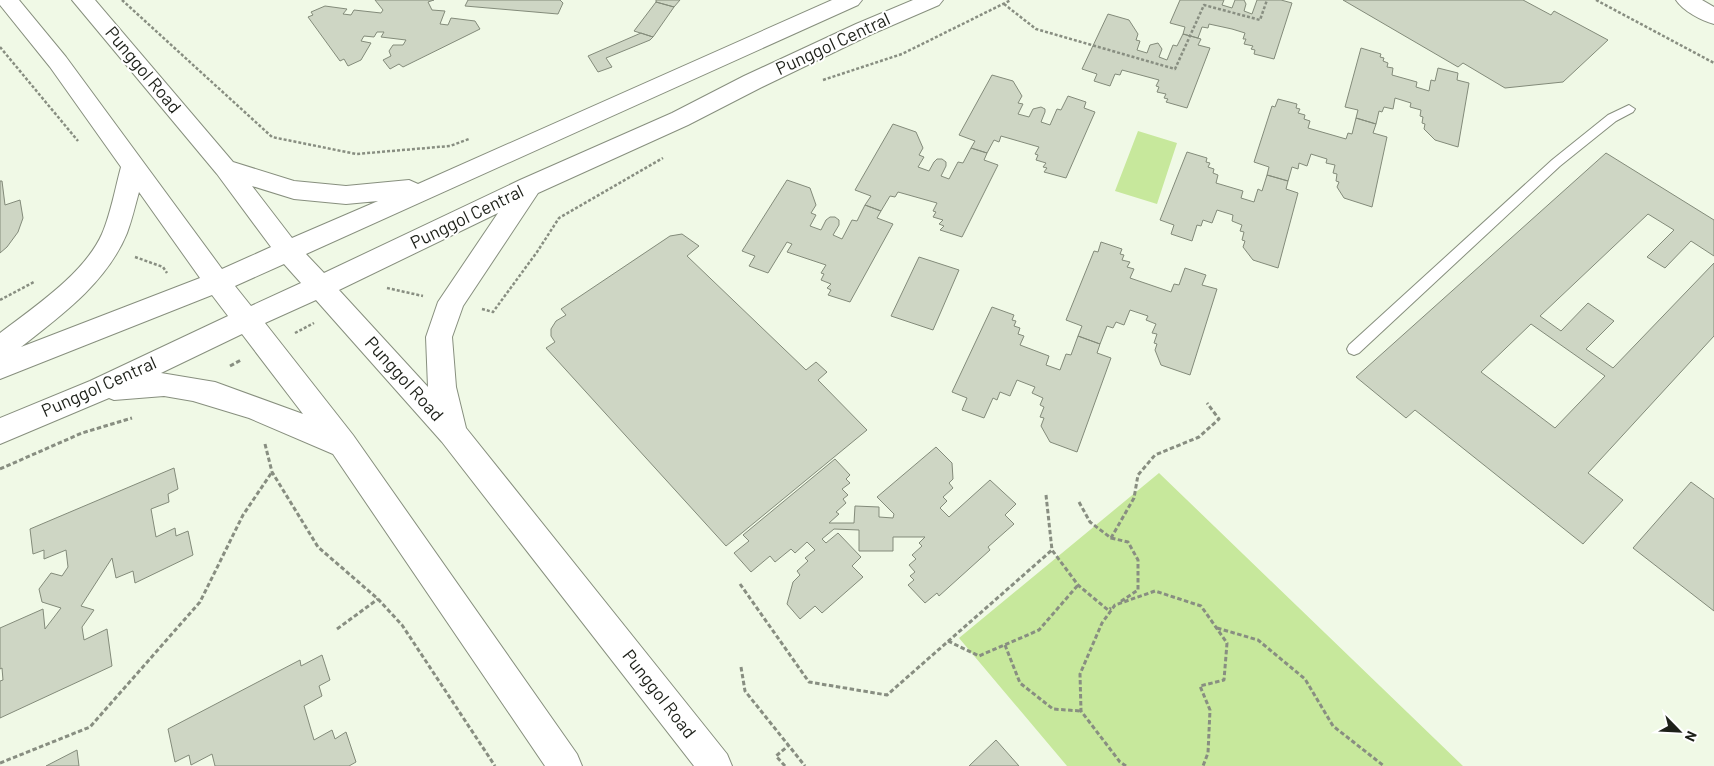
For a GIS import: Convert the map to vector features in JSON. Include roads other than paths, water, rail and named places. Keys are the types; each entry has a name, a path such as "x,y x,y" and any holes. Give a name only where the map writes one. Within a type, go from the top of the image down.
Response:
{"main road":[{"path":"7,0 58,62 217,282 343,444 565,766"},
{"name":"Punggol Road","path":"83,0 225,168 287,250 452,433 715,766"},
{"name":"Punggol Central","path":"0,367 217,282 438,186 851,0"},
{"name":"Punggol Central","path":"0,431 100,389 246,319 369,265 529,187 680,119 752,82 864,29 932,0"},
{"path":"1687,0 1714,17"},
{"path":"0,348 59,303 91,270 113,235 133,167"},
{"path":"225,168 294,190 346,195 438,186"},
{"path":"452,433 442,387 439,337 451,302 529,187"},
{"path":"100,389 171,385 244,403 343,444"}],"lane":[{"path":"1354,350 1556,162 1612,118 1629,109"}]}
